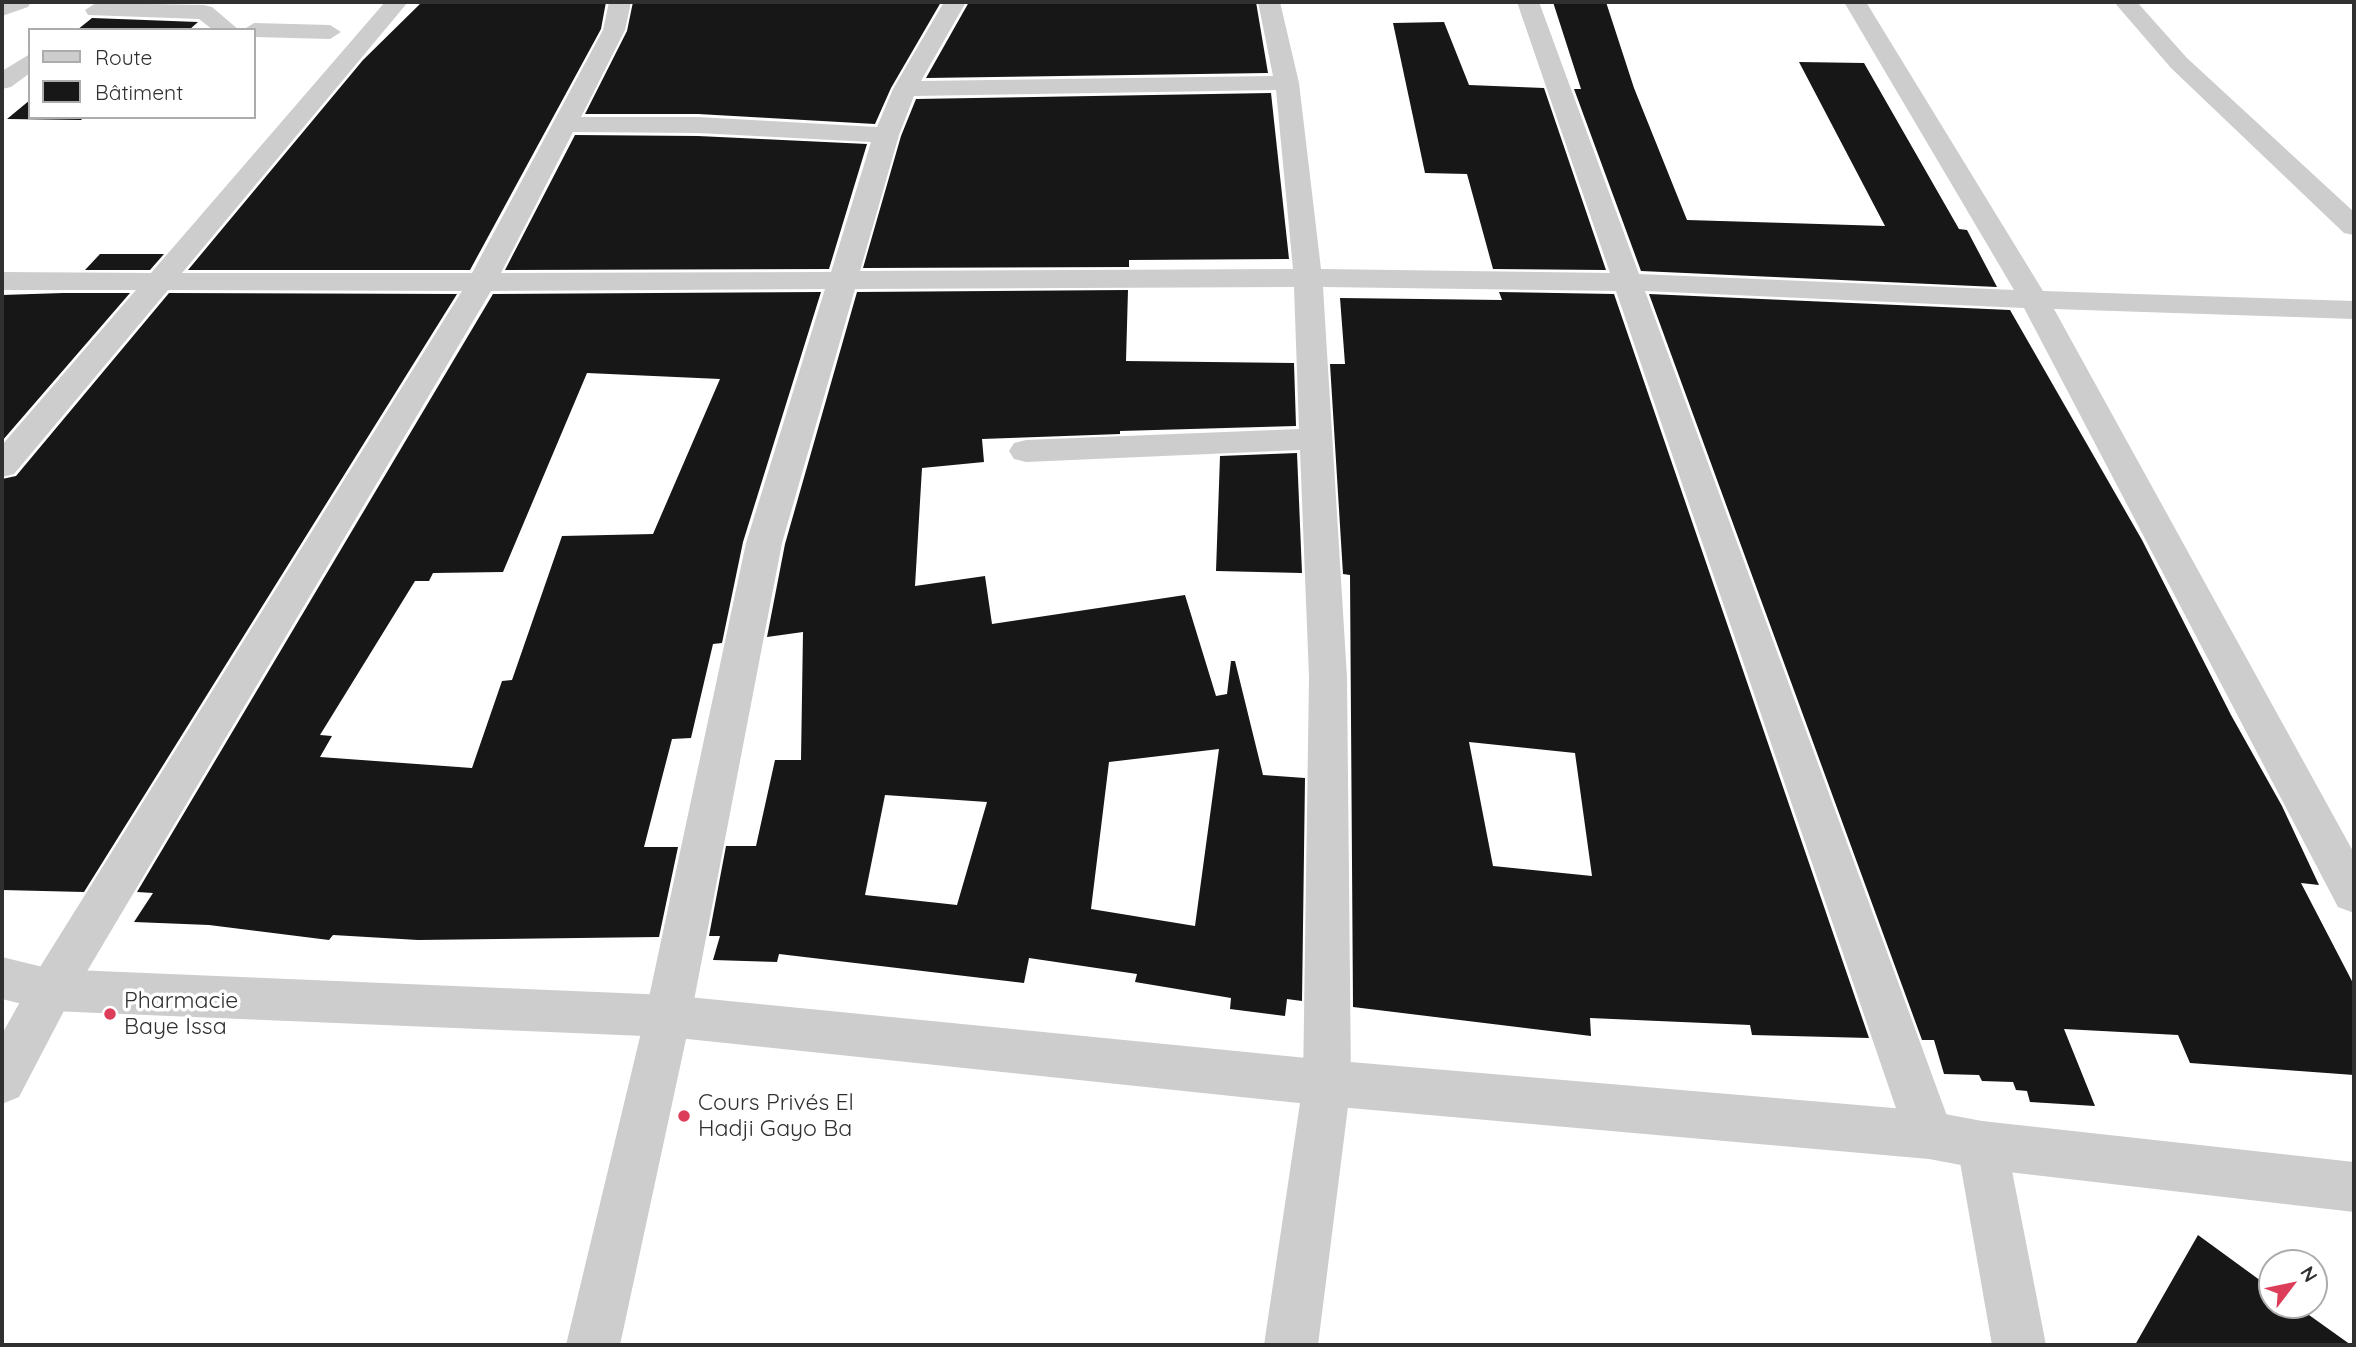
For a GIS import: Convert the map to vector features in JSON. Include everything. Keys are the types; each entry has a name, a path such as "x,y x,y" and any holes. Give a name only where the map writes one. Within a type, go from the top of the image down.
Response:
{"street":[{"path":"2,9 20,2"},
{"path":"2,466 397,2"},
{"path":"2,1081 51,990 482,282 614,30 620,2"},
{"path":"593,1345 668,1016 764,543 886,135 905,89 955,2"},
{"path":"1269,2 1287,83 1308,278 1328,677 1327,1083 1291,1345"},
{"path":"1528,2 1929,1135"},
{"path":"1856,2 2034,300 2354,894"},
{"path":"2125,2 2179,62 2354,227"},
{"path":"94,12 204,12 225,28"},
{"path":"256,30 330,32"},
{"path":"2,82 28,62"},
{"path":"905,89 1287,83"},
{"path":"565,124 698,125 886,135"},
{"path":"2,281 482,282 1308,278 1628,282 2034,300 2354,310"},
{"path":"1026,451 1317,439"},
{"path":"2,978 51,990 668,1016 1327,1083 1929,1135 1982,1145 2354,1188"},
{"path":"1982,1145 2019,1345"}],"building":[{"path":"422,2 606,2 601,29 470,270 188,270 363,60"},
{"path":"633,2 941,2 891,88 875,124 698,114 585,114 627,31"},
{"path":"969,2 1256,2 1268,73 926,78"},
{"path":"1553,2 1606,2 1634,88 1687,220 1885,226 1799,62 1864,63 1959,229 1967,230 1997,287 1641,271 1574,89 1581,89"},
{"path":"92,18 198,22 191,28 80,28"},
{"path":"1444,22 1469,85 1544,88 1606,270 1493,269 1467,174 1425,173 1393,23"},
{"path":"1271,93 1289,259 1129,260 1129,267 863,268 901,136 916,99"},
{"path":"28,102 28,119 82,119 81,120 7,119"},
{"path":"575,135 698,136 867,144 829,269 505,270"},
{"path":"100,254 164,254 150,270 85,270"},
{"path":"1128,290 1126,361 1294,363 1296,426 1120,431 1120,434 982,439 984,462 922,468 915,586 985,576 992,624 1185,595 1216,696 1227,694 1231,661 1235,661 1263,775 1305,778 1302,1001 1287,999 1285,1016 1230,1009 1231,998 1135,982 1137,974 1029,958 1024,983 779,954 777,962 713,960 720,936 709,936 726,846 756,846 775,760 801,760 803,632 767,637 785,544 857,292","holes":["1219,749 1195,926 1091,909 1109,762","885,795 987,802 957,905 865,895"]},
{"path":"821,292 743,542 722,643 713,644 691,738 672,739 644,847 678,847 659,937 418,940 333,935 329,940 209,925 134,922 153,893 137,892 493,294","holes":["587,373 720,379 653,534 562,536 512,680 502,681 472,768 320,757 332,736 320,735 415,581 429,581 433,573 503,572"]},
{"path":"1499,292 1614,294 1869,1038 1752,1035 1750,1025 1590,1018 1591,1036 1353,1007 1350,575 1343,574 1330,364 1345,364 1340,298 1502,300","holes":["1469,742 1575,753 1592,876 1493,866"]},
{"path":"130,293 2,441 2,295"},
{"path":"169,293 457,294 84,892 2,890 2,479 16,476"},
{"path":"1649,294 2010,310 2142,540 2231,715 2282,806 2319,885 2301,883 2354,985 2354,1075 2190,1063 2178,1035 2064,1029 2095,1106 2030,1102 2027,1091 2016,1090 2013,1082 1982,1081 1979,1075 1944,1074 1934,1040 1922,1040"},
{"path":"1297,453 1302,573 1216,571 1220,456"},
{"path":"2198,1235 2258,1279 2258,1319 2315,1319 2351,1345 2135,1345"}],"place":[{"name":"Pharmacie Baye Issa","path":"110,1014"},
{"name":"Cours Privés El Hadji Gayo Ba","path":"684,1116"}]}
